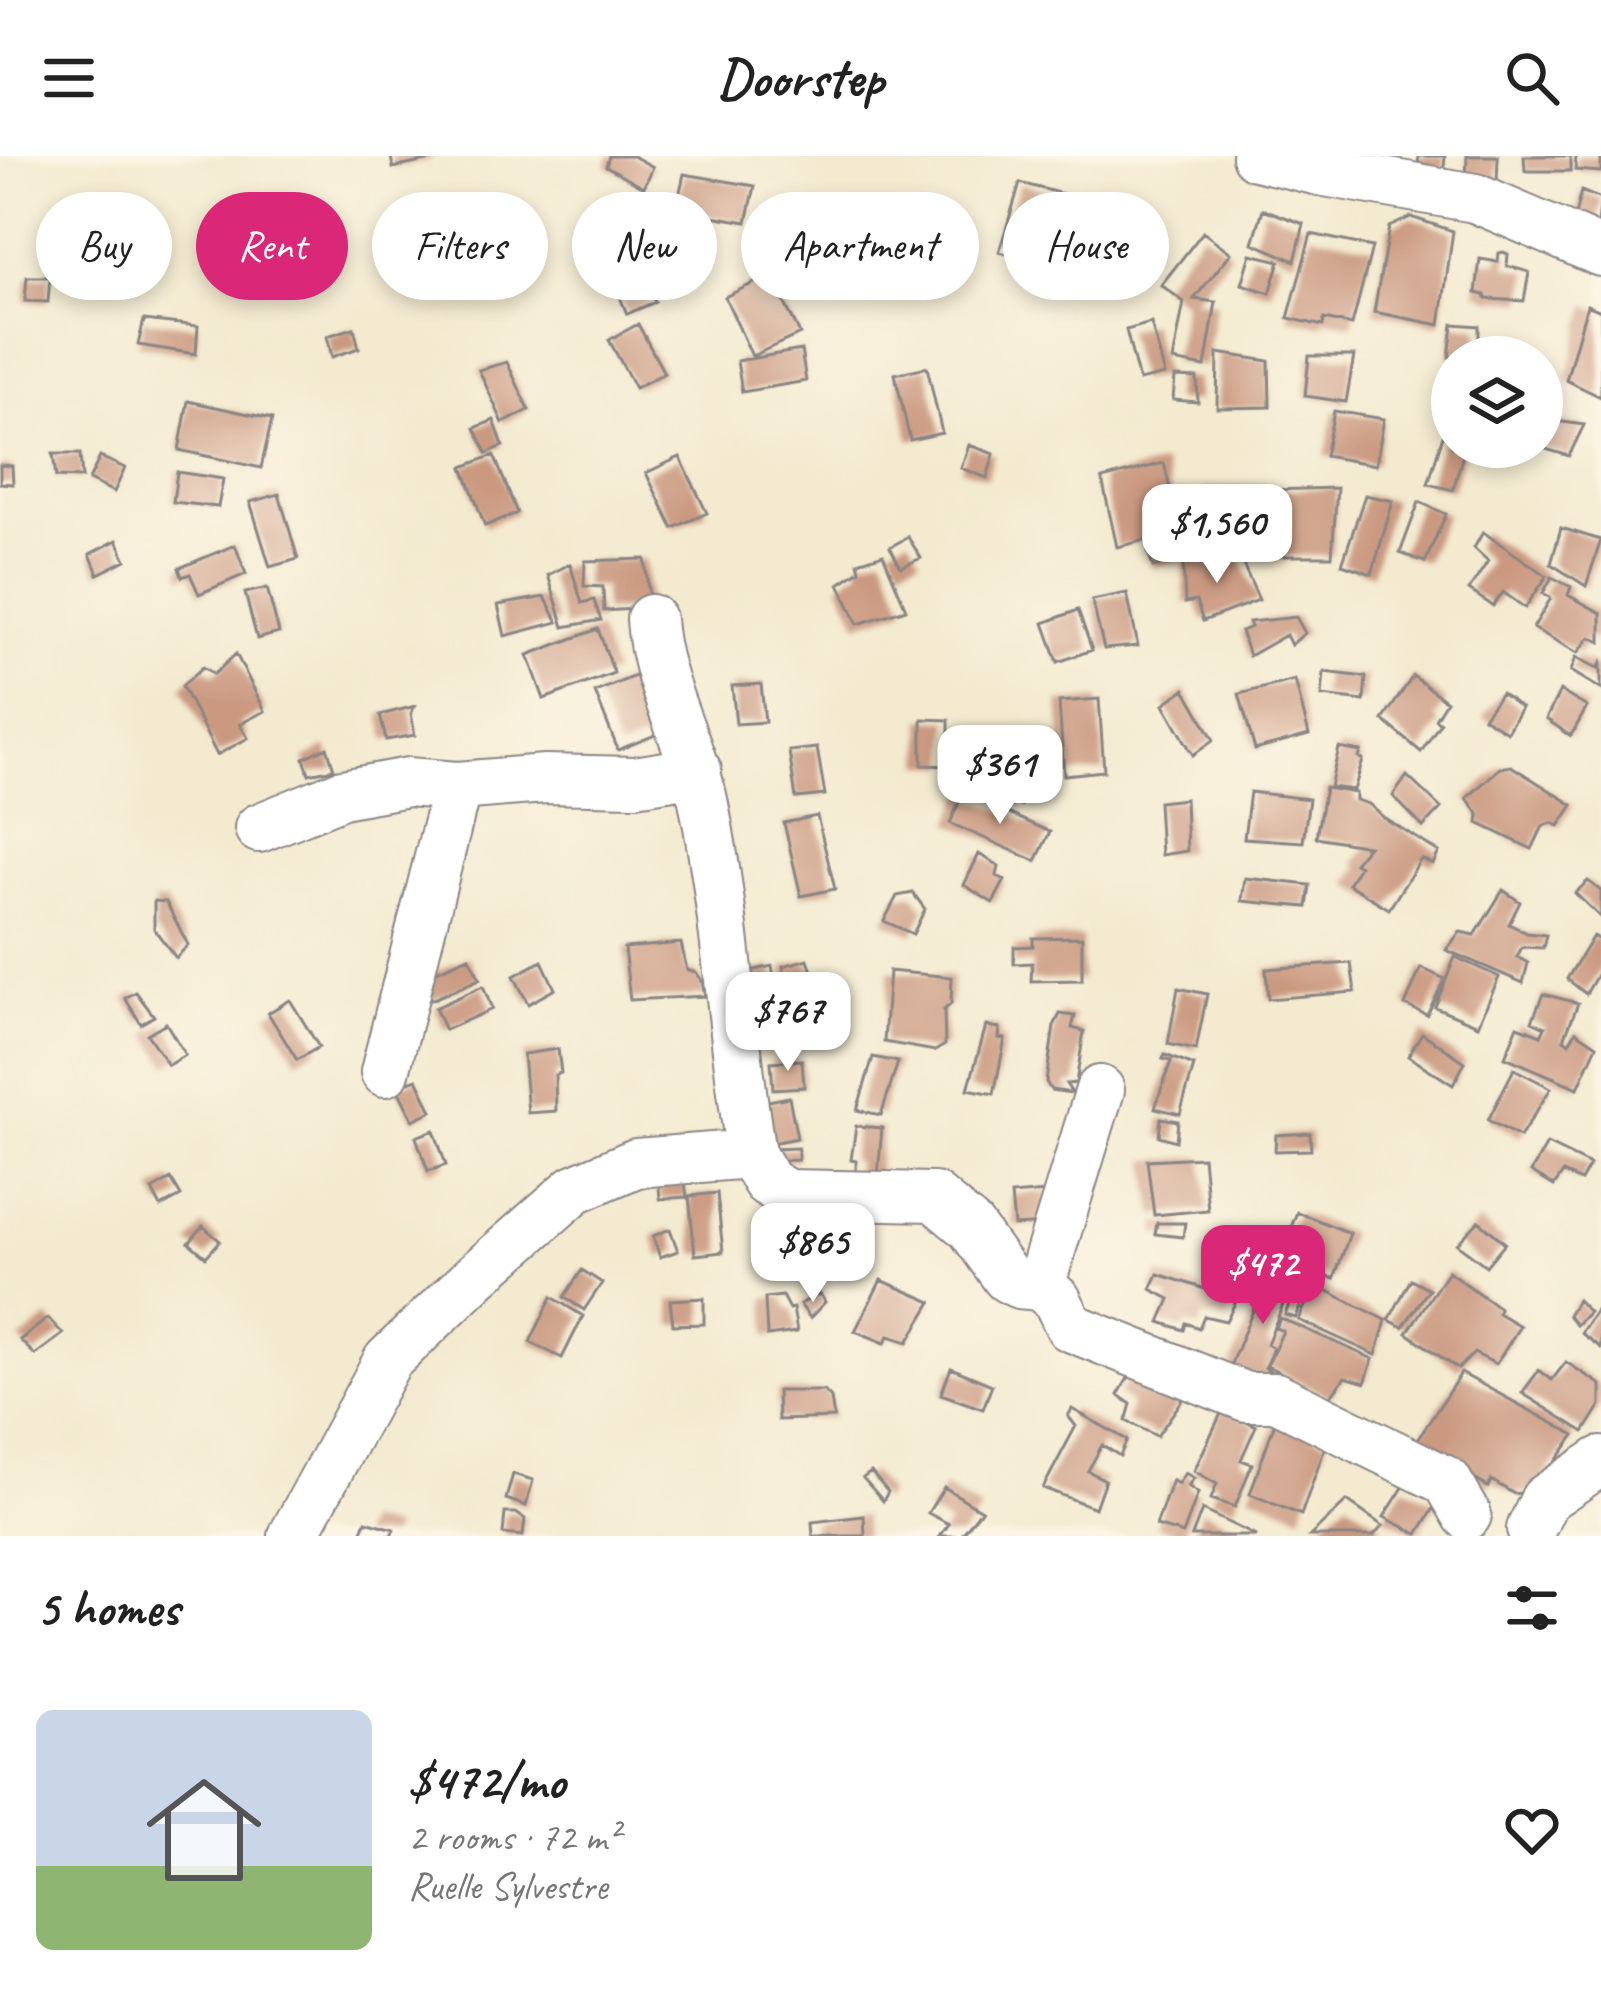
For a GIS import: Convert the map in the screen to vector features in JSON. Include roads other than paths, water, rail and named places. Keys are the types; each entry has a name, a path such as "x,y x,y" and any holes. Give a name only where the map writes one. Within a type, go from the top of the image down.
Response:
{"street":[{"path":"1256,156 1474,198 1601,252"},
{"path":"651,619 653,655 697,771 729,965 751,1154 767,1182 787,1194 934,1197 971,1228 1007,1278 1040,1286 1057,1300 1070,1328 1246,1397 1276,1397 1447,1481 1450,1525 1541,1532 1545,1499 1601,1460"},
{"path":"259,828 342,794 408,782 457,786 544,779 635,781 697,771"},
{"path":"385,1072 457,786"},
{"path":"1040,1286 1100,1090"},
{"path":"293,1536 388,1360 575,1189 636,1163 751,1154"}]}
